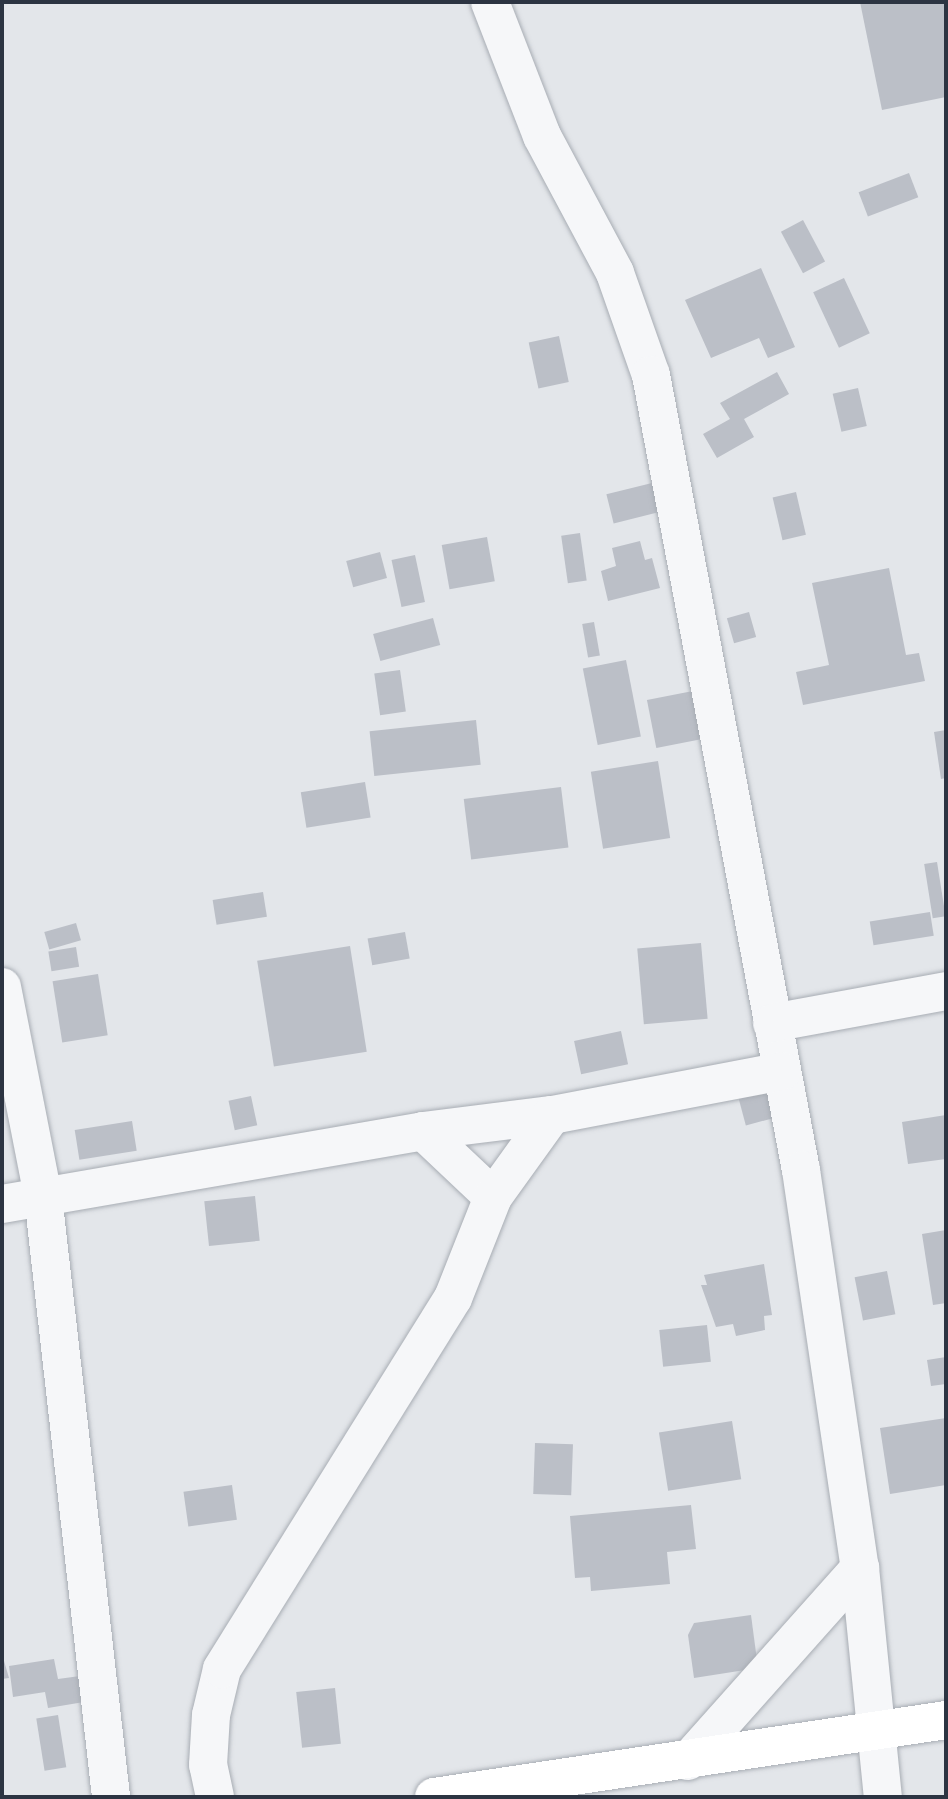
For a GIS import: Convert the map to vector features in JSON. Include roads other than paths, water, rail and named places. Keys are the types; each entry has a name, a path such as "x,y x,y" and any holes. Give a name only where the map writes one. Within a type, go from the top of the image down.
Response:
{"main road":[{"path":"434,1797 688,1760 877,1728 946,1720"}],"street":[{"path":"490,2 542,136 615,273 651,375 801,1170 860,1568 883,1797"},
{"path":"2,988 43,1196 111,1797"},
{"path":"772,1023 946,991"},
{"path":"2,1204 424,1131 552,1115 782,1071"},
{"path":"215,1797 208,1765 209,1740 222,1669 453,1298 493,1197 552,1115"},
{"path":"424,1131 493,1197"},
{"path":"688,1760 860,1568"}]}
